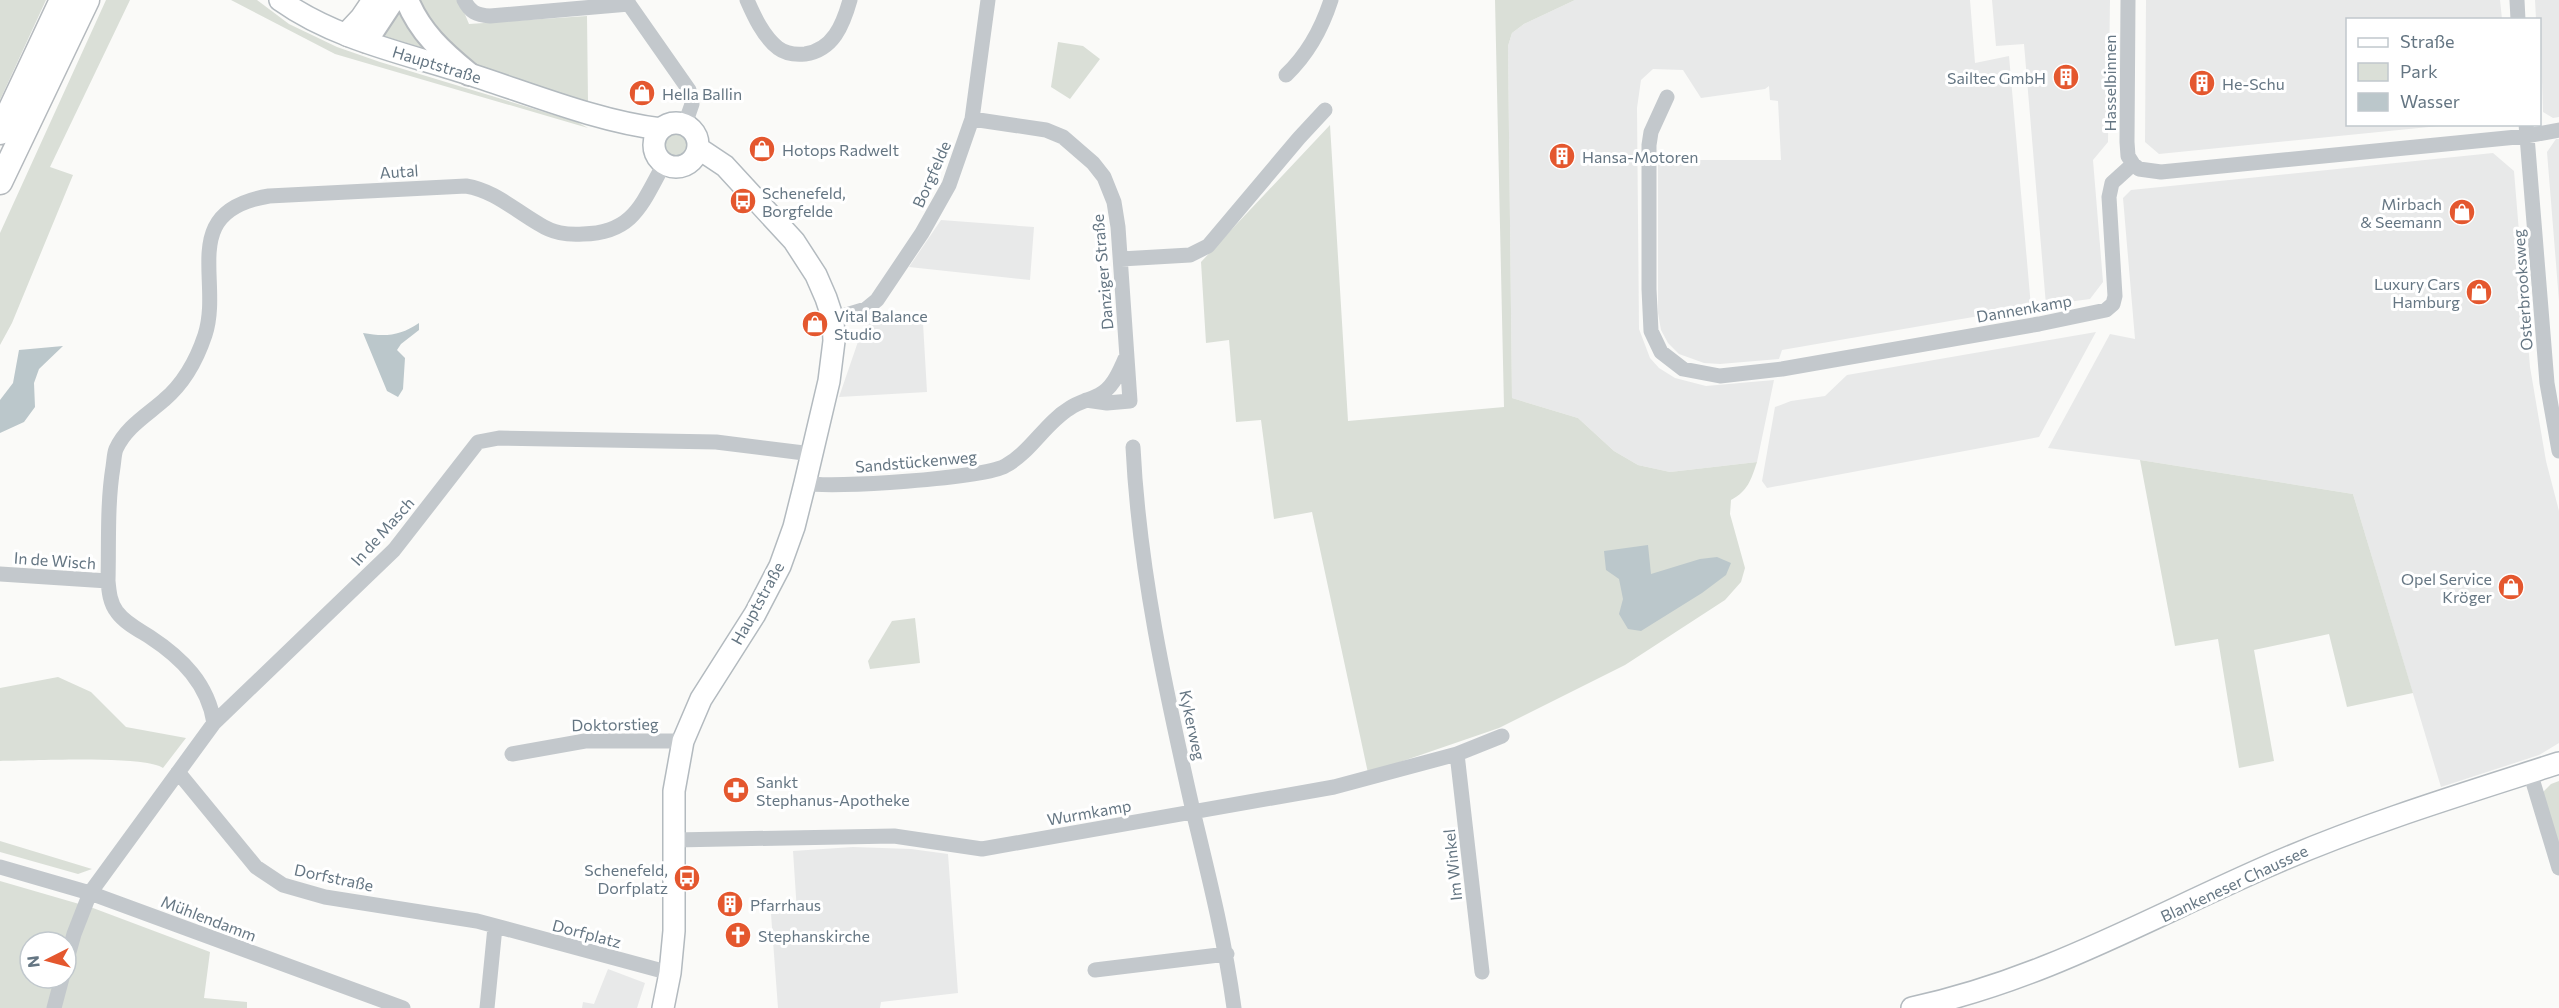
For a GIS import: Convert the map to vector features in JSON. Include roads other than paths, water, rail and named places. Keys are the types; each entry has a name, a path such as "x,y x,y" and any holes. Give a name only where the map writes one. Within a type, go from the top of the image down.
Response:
{"highway":[{"path":"0,132 63,0"},
{"path":"0,182 87,0"},
{"path":"357,37 362,19 375,0"}],"main road":[{"name":"Hauptstraße","path":"280,0 304,15 357,37 657,136 670,123 685,124 696,135 694,155 725,166 794,241 816,275 832,319 834,341 829,381 794,527 775,577 755,614 701,699 683,741 674,790 675,900 670,973 663,1008"},
{"path":"357,37 393,0"},
{"path":"407,0 417,21 432,42 469,74"},
{"path":"657,136 656,156 664,164 678,167 694,155"},
{"name":"Blankeneser Chaussee","path":"1912,1008 1986,988 2050,966 2272,864 2336,838 2559,763"}],"street":[{"path":"464,0 470,10 479,15 490,16 627,2 688,90 692,104 685,124"},
{"path":"747,0 756,20 773,43 784,52 798,54 818,50 827,45 843,23 850,0"},
{"name":"Borgfelde","path":"832,319 867,309 877,300 936,209 958,162 972,119 988,0"},
{"path":"1286,75 1299,62 1325,18 1331,0"},
{"name":"Hasselbinnen","path":"2128,0 2127,142 2128,156 2133,164"},
{"path":"2517,0 2518,18"},
{"name":"Dannenkamp","path":"1667,97 1651,132 1649,145 1649,315 1651,331 1661,352 1683,369 1698,373 1720,376 1782,369 2051,322 2106,310 2113,304 2115,296 2109,197 2112,183 2133,164"},
{"path":"1121,260 1190,255 1208,246 1325,110"},
{"name":"Danziger Straße","path":"972,119 1046,129 1063,137 1080,150 1104,177 1111,193 1118,227 1130,401 1107,403 1086,400"},
{"path":"2133,164 2139,169 2161,172 2527,130 2559,130"},
{"name":"Osterbrooksweg","path":"2527,130 2547,383 2559,451"},
{"name":"Autal","path":"214,723 211,703 201,683 181,661 116,611 109,596 108,581 111,479 116,449 132,425 170,394 188,370 202,340 208,317 208,252 212,235 228,212 255,198 466,186 495,194 552,231 567,235 598,234 616,229 637,212 664,164"},
{"name":"Sandstückenweg","path":"805,483 815,485 871,484 985,473 1004,467 1020,456 1069,408 1101,394 1112,385 1127,356"},
{"name":"In de Masch","path":"76,930 90,893 214,723 394,550 478,442 499,438 716,442 812,454"},
{"name":"Kykerweg","path":"1133,447 1136,506 1146,574 1170,706 1227,954 1234,1008"},
{"name":"In de Wisch","path":"0,574 108,581"},
{"name":"Wurmkamp","path":"674,840 886,836 981,849 1334,787 1457,754 1502,736"},
{"name":"Doktorstieg","path":"512,754 585,741 683,741"},
{"name":"Im Winkel","path":"1457,754 1482,972"},
{"name":"Dorfstraße","path":"178,772 256,867 274,880 315,895 477,921 495,927"},
{"path":"2530,772 2559,868"},
{"name":"Mühlendamm","path":"0,867 90,893 403,1008"},
{"path":"487,1008 495,927"},
{"name":"Dorfplatz","path":"495,927 670,973"},
{"path":"1095,970 1227,954"},
{"path":"54,1008 59,990"}],"water":[{"path":"419,323 419,330 397,350 405,358 403,389 398,397 387,391 363,333 392,334 405,331"},
{"path":"63,346 39,369 34,383 35,407 24,422 0,433 0,400 13,383 19,350"},
{"path":"1648,545 1651,574 1700,559 1717,557 1731,563 1726,575 1702,593 1641,631 1628,629 1619,614 1623,599 1619,579 1606,570 1604,551"}],"place":[{"name":"Sailtec GmbH","path":"2066,77"},
{"name":"He-Schu","path":"2202,83"},
{"name":"Hella Ballin","path":"642,93"},
{"name":"Hotops Radwelt","path":"762,149"},
{"name":"Hansa-Motoren","path":"1562,156"},
{"name":"Schenefeld, Borgfelde","path":"743,201"},
{"name":"Mirbach & Seemann","path":"2462,212"},
{"name":"Luxury Cars Hamburg","path":"2479,292"},
{"name":"Vital Balance Studio","path":"815,324"},
{"name":"Opel Service Kröger","path":"2511,587"},
{"name":"Sankt Stephanus-Apotheke","path":"736,790"},
{"name":"Schenefeld, Dorfplatz","path":"687,878"},
{"name":"Pfarrhaus","path":"730,904"},
{"name":"Stephanskirche","path":"738,935"}]}
